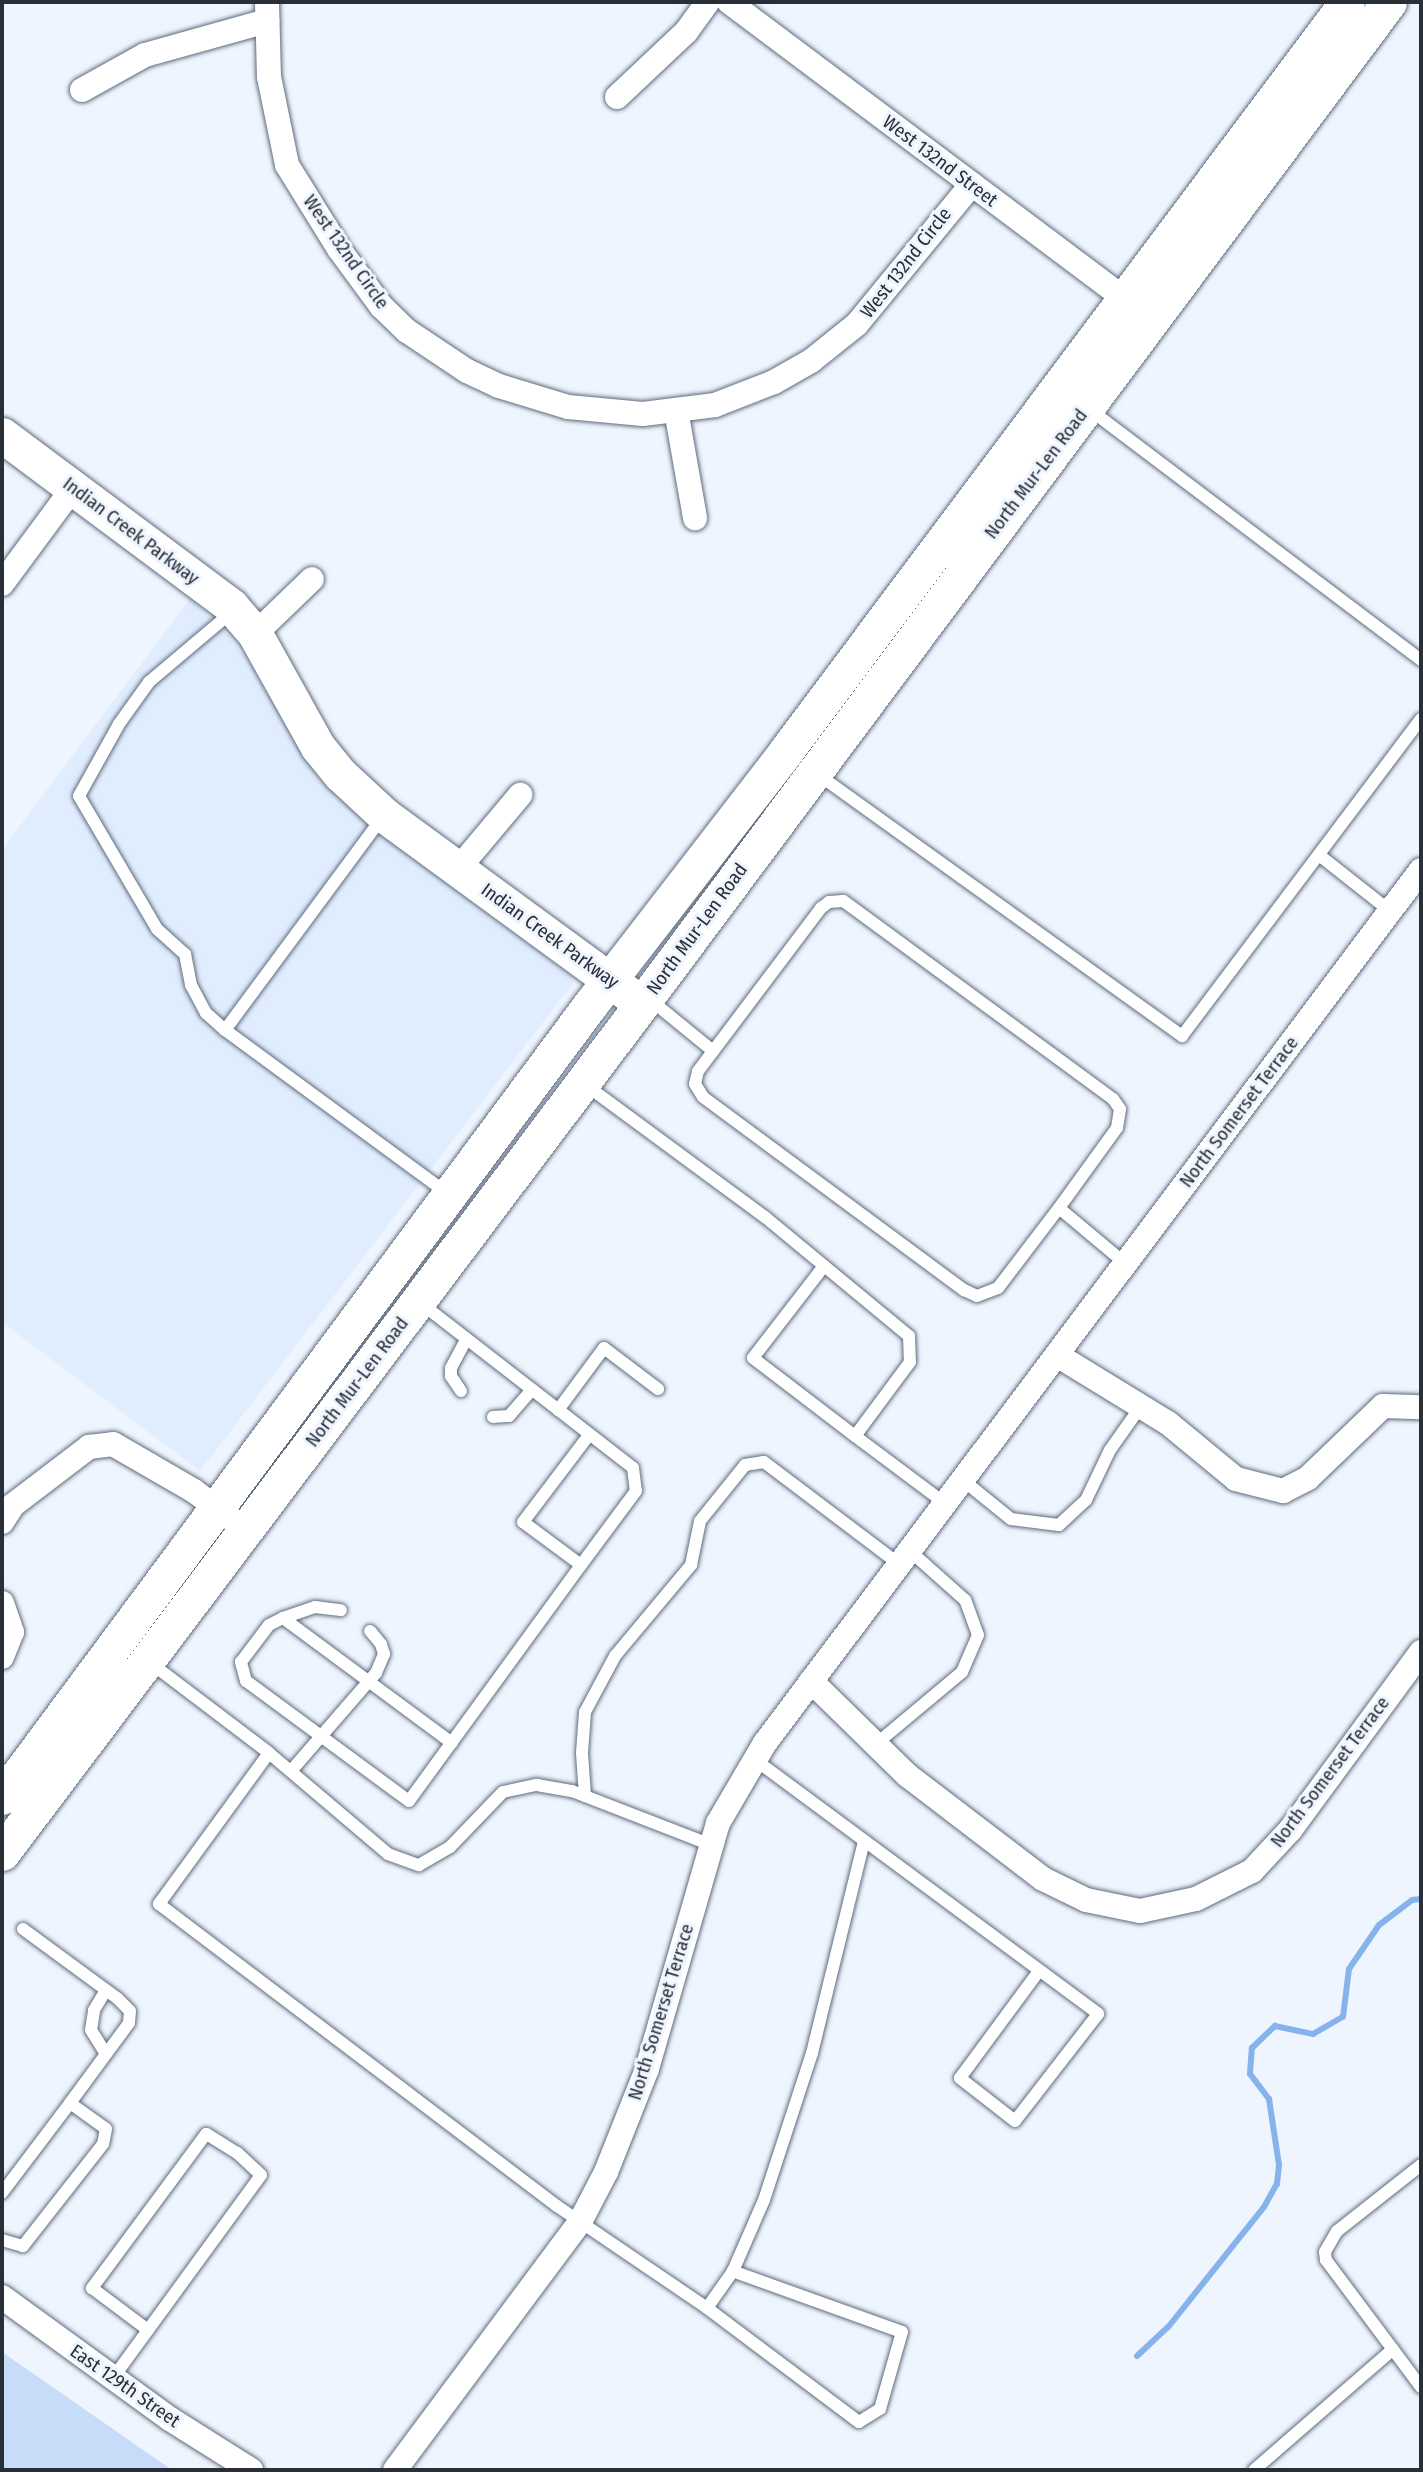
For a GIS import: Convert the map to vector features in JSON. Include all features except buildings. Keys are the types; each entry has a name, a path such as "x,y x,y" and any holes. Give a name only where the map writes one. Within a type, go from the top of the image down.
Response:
{"main road":[{"name":"North Mur-Len Road","path":"2,1853 133,1650 231,1519 450,1195 1347,2"},
{"name":"North Mur-Len Road","path":"231,1519 418,1301 1389,2"},
{"name":"Indian Creek Parkway","path":"2,435 245,622 318,747 341,775 384,814 610,979 644,1000"},
{"name":"North Mur-Len Road","path":"2,1797 133,1650"}],"street":[{"path":"617,97 685,32 708,2"},
{"name":"West 132nd Street","path":"729,2 1152,319"},
{"path":"82,90 145,55 267,12"},
{"name":"West 132nd Circle","path":"267,12 269,77 287,164 339,249 381,306 407,331 467,371 534,398 604,412 643,414 715,405 744,396 811,361 835,344 876,305 949,209 972,184"},
{"path":"676,410 695,518"},
{"path":"2,584 73,488"},
{"path":"245,622 312,579"},
{"path":"458,869 520,795"},
{"name":"North Somerset Terrace","path":"396,2470 580,2222 606,2172 647,2069 710,1845 718,1823 754,1759 1421,870"},
{"path":"1058,1355 1168,1423 1236,1479 1283,1491 1308,1478 1383,1406 1421,1407"},
{"path":"5,1509 89,1447 113,1444 153,1465 231,1519"},
{"path":"2,1603 12,1632 2,1657"},
{"name":"North Somerset Terrace","path":"811,1681 907,1775 1044,1879 1086,1900 1140,1911 1196,1899 1252,1871 1291,1829 1421,1652"},
{"name":"East 129th Street","path":"2,2297 113,2378 251,2470"}],"lane":[{"path":"1086,407 1421,660"},
{"path":"245,622 149,682 119,724 79,796 157,929 185,954 191,985 206,1013 225,1030 450,1195"},
{"path":"813,771 1182,1036 1421,719"},
{"path":"225,1030 384,814"},
{"path":"1319,855 1390,911"},
{"path":"843,901 1102,1090 1120,1109 1117,1128 1059,1208 998,1288 977,1296 964,1290 703,1097 695,1084 698,1071 821,908 829,902 843,901"},
{"path":"644,1000 713,1051"},
{"path":"582,1083 765,1217 909,1336 910,1362 855,1436"},
{"path":"1059,1208 1126,1264"},
{"path":"824,1266 753,1358 946,1504"},
{"path":"341,1610 314,1607 269,1625 241,1662 246,1681 409,1801 636,1490 633,1468 418,1301"},
{"path":"461,1391 451,1377 451,1368 467,1340"},
{"path":"558,1410 604,1348 659,1389"},
{"path":"493,1417 509,1416 532,1390"},
{"path":"964,1481 1011,1519 1059,1525 1086,1500 1110,1450 1141,1406"},
{"path":"582,1565 523,1522 589,1435"},
{"path":"585,1796 582,1753 585,1712 615,1656 691,1565 700,1521 745,1465 764,1462 965,1600 978,1635 962,1672 876,1744"},
{"path":"283,1618 452,1743"},
{"path":"291,1771 369,1681 384,1654 381,1644 370,1631"},
{"path":"133,1650 270,1753 388,1854 419,1865 450,1847 503,1793 537,1785 585,1796 710,1845"},
{"path":"270,1753 159,1904 580,2222 707,2308 859,2422 880,2409 902,2332 733,2271"},
{"path":"754,1759 864,1842 1039,1970 1098,2014 1015,2121 960,2077 1039,1970"},
{"path":"707,2308 733,2271 764,2200 813,2053 864,1842"},
{"path":"2,2193 129,2023 130,2011 23,1928"},
{"path":"106,1990 94,2010 91,2030 106,2054"},
{"path":"2,2240 23,2246 103,2144 106,2129 70,2104"},
{"path":"113,2378 148,2330 261,2175 237,2153 206,2134 92,2288 148,2330"},
{"path":"1421,2165 1337,2231 1325,2252 1326,2259 1421,2387"},
{"path":"1254,2470 1393,2349"}],"shaded area":[{"path":"190,599 230,637 251,665 322,783 392,842 570,975 573,983 200,1471 2,1322 2,850"},
{"path":"2,2352 172,2470 2,2470"}],"waterway":[{"path":"1137,2356 1169,2326 1264,2207 1277,2184 1279,2165 1269,2099 1250,2074 1252,2048 1275,2026 1313,2034 1343,2017 1349,1969 1379,1925 1412,1900 1421,1899"}]}
